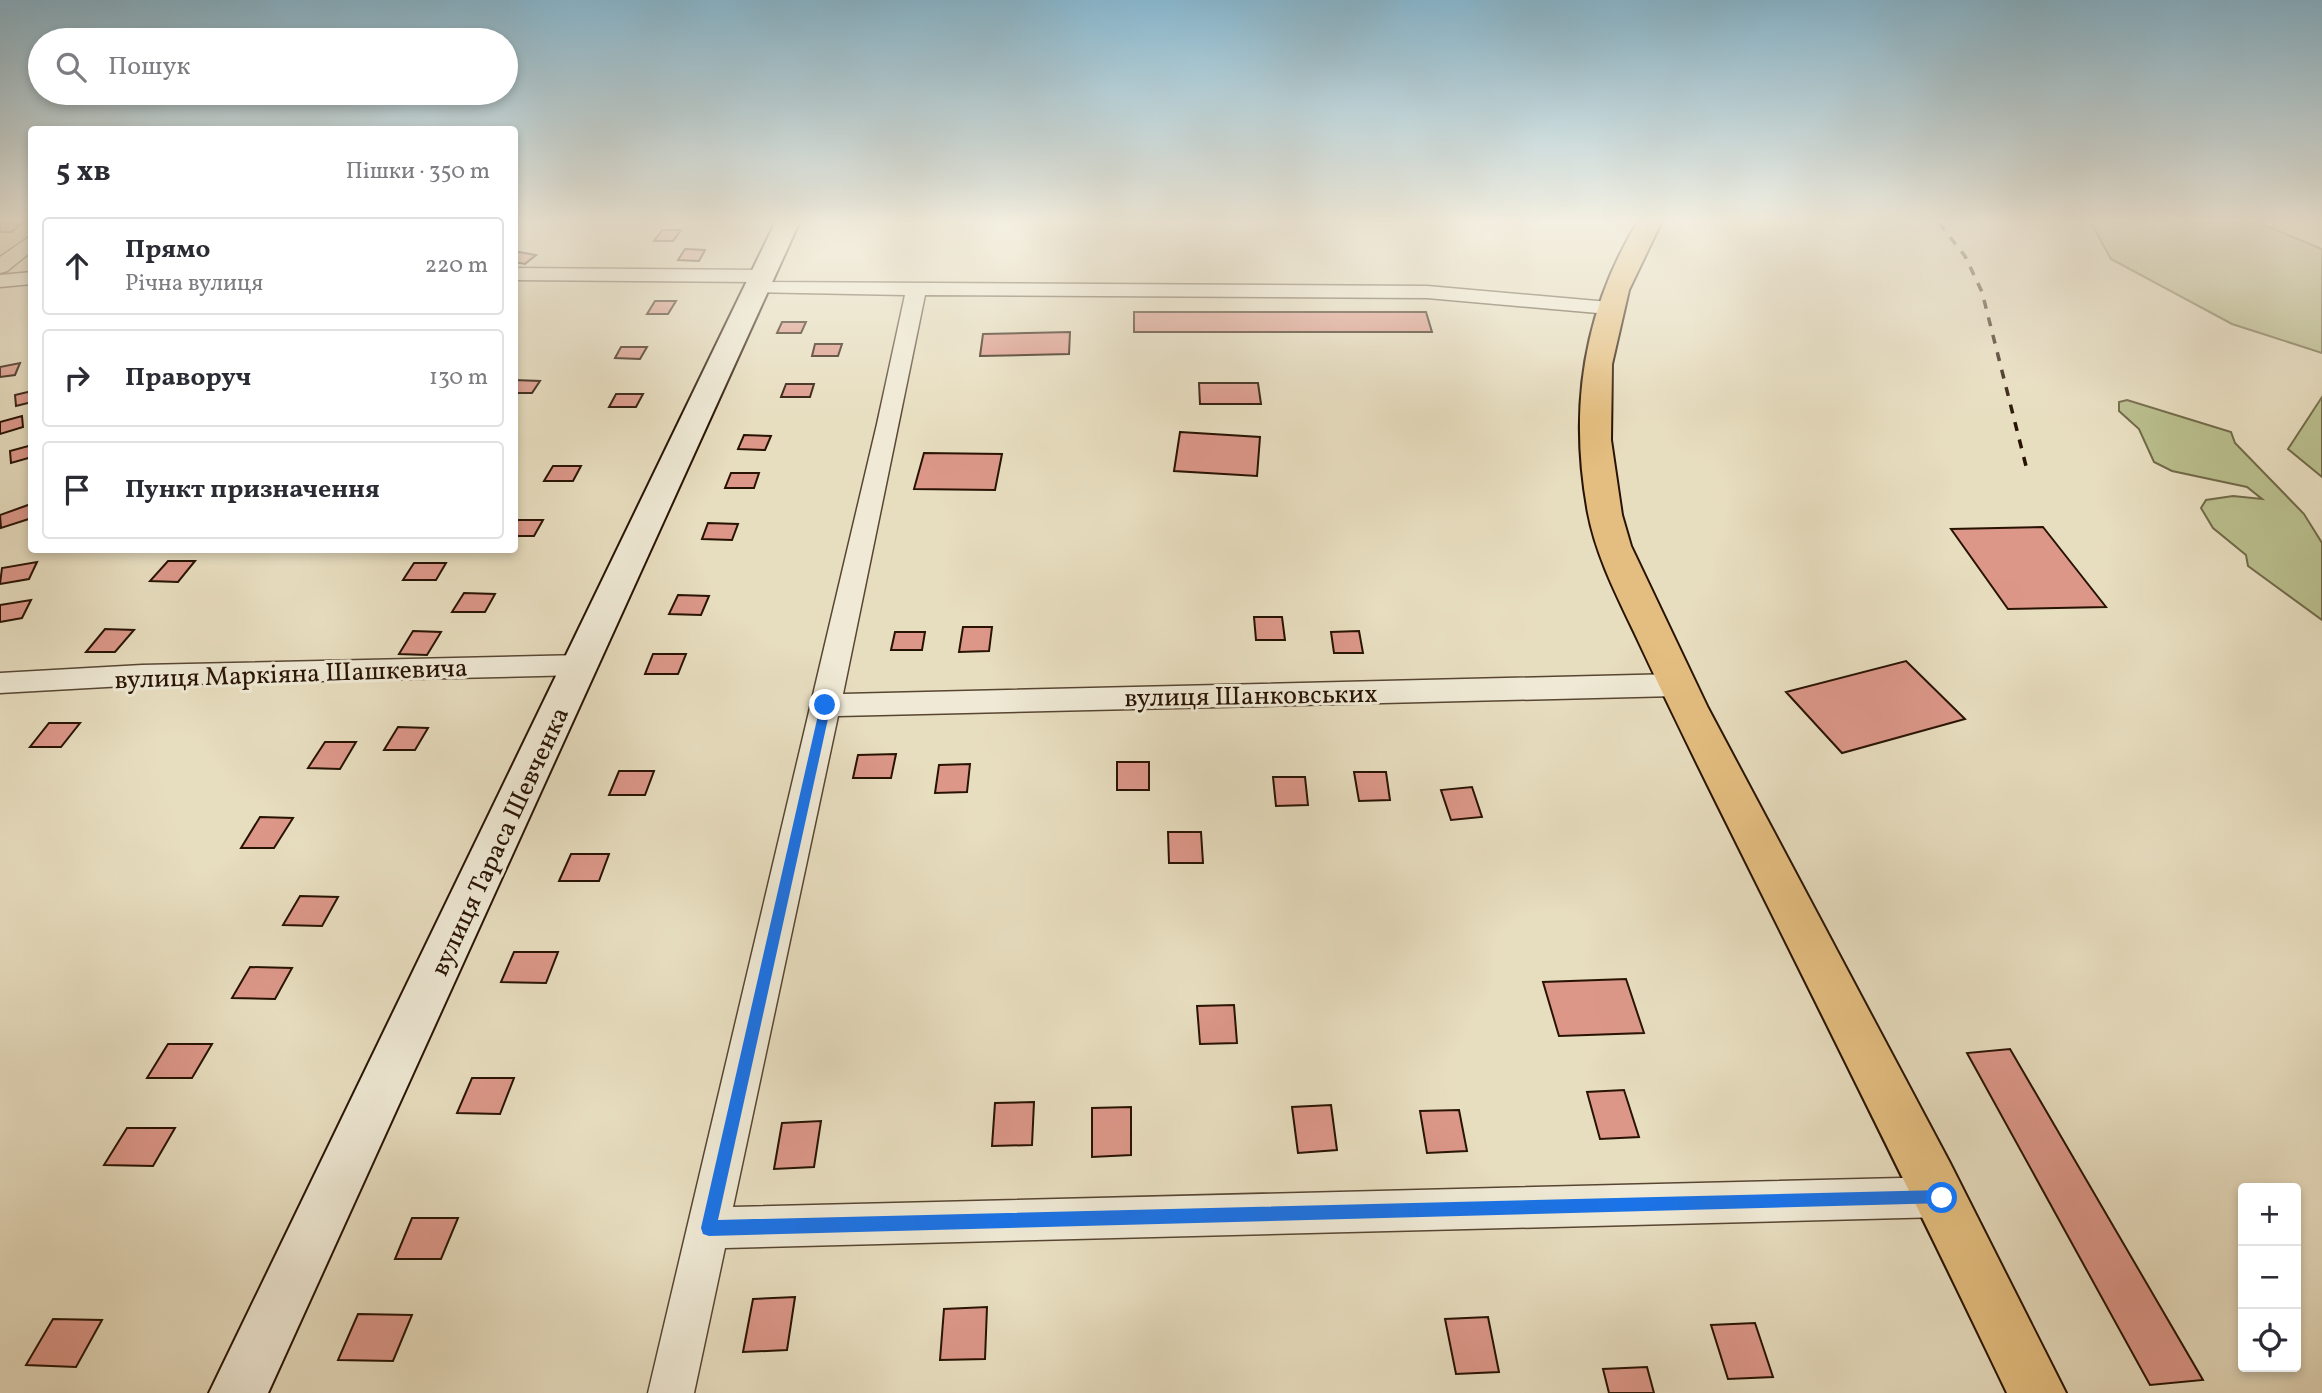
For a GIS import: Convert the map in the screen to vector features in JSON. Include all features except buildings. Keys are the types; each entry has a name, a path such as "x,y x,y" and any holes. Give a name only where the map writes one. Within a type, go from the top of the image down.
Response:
{"highway":[{"path":"1617,288 1609,308 1598,353 1595,449 1605,515 1623,573 1676,685 1942,1198 2037,1393"}],"street":[{"name":"вулиця Тараса Шевченка","path":"238,1393 758,288"},
{"path":"877,288 1427,292 1609,308"},
{"path":"671,1393 890,424 916,290"},
{"name":"вулиця Маркіяна Шашкевича","path":"0,683 142,675 582,665"},
{"name":"вулиця Шанковських","path":"825,705 1676,685"},
{"path":"709,1228 1942,1198"}],"green space":[{"path":"2165,288 2322,288 2322,353 2232,324"},
{"path":"2322,397 2322,477 2288,449"},
{"path":"2127,400 2231,432 2235,443 2304,514 2322,543 2322,620 2248,566 2246,555 2213,528 2201,508 2206,500 2233,496 2262,499 2247,487 2172,471 2154,462 2139,429 2119,411 2119,402"}],"railway":[{"path":"1980,288 2026,466"}],"route":[{"path":"825,705 709,1228 1942,1198"}]}
